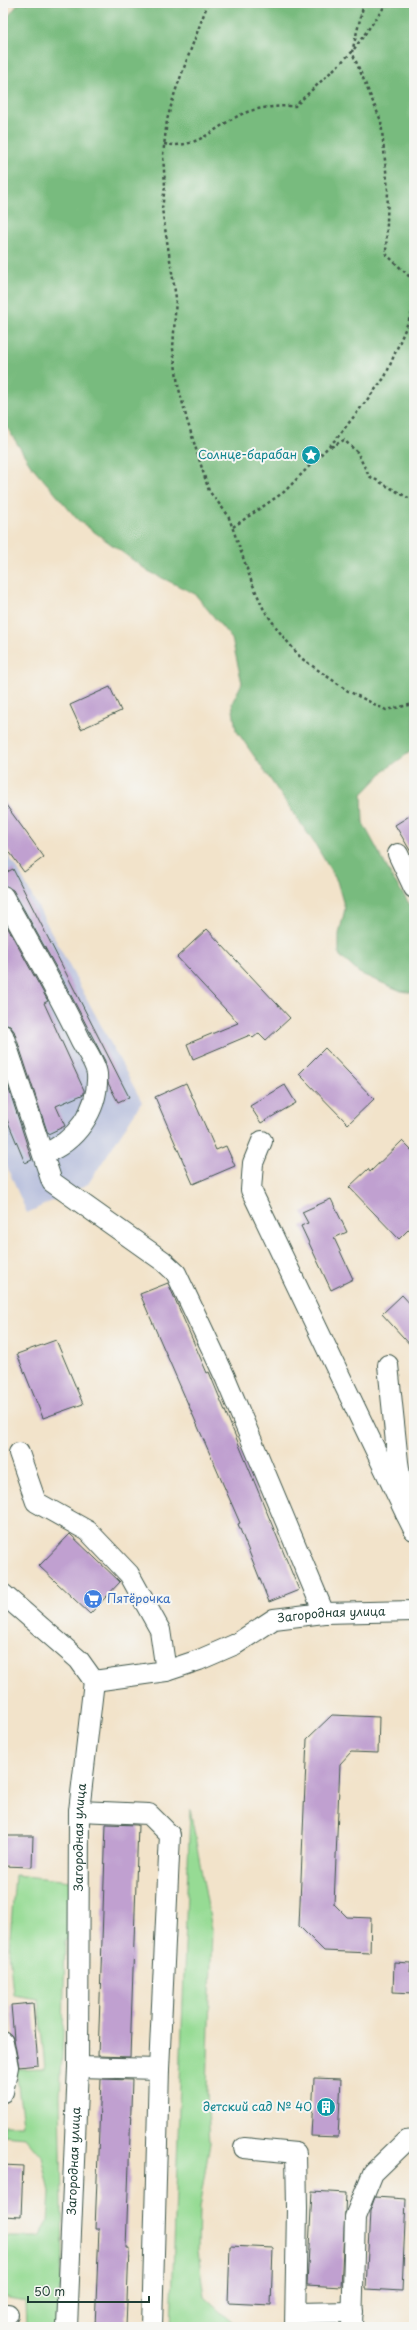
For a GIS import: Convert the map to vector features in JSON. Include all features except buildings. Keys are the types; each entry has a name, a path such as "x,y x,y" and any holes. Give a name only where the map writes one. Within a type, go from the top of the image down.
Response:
{"street":[{"path":"398,854 414,888"},
{"path":"3,896 62,1002 97,1072 96,1099 79,1130 58,1148 43,1154"},
{"path":"3,1035 52,1182 164,1261 176,1273 225,1377 324,1614"},
{"path":"262,1140 253,1163 251,1190 410,1522"},
{"path":"388,1365 398,1462 410,1522"},
{"path":"19,1453 36,1502 88,1531 129,1574 160,1630 166,1671"},
{"path":"3,1594 79,1660 94,1680"},
{"name":"Загородная улица","path":"67,2327 78,2066 79,1811 94,1680 166,1671 199,1660 236,1644 274,1620 324,1614 414,1611"},
{"path":"79,1811 149,1814 170,1835 160,2068 152,2327"},
{"path":"3,2042 8,2067 3,2092"},
{"path":"78,2066 160,2068"},
{"path":"244,2148 296,2153 296,2320 352,2319 355,2217 373,2173 406,2141 414,2140"}],"path":[{"path":"208,3 175,92 167,120 164,144 165,186 162,209 176,298 173,349 178,385 209,491 228,515 264,610 302,658 348,691 386,710 414,704"},
{"path":"364,3 352,52 381,120 388,190 386,254 414,281"},
{"path":"164,144 176,147 209,136 240,114 275,106 295,106 352,52 387,3"},
{"path":"232,527 284,492 328,448 386,377 414,308"},
{"path":"328,448 344,440 357,452 369,476 414,501"}],"shaded area":[{"path":"3,850 16,866 142,1102 88,1184 27,1213 3,1158"}],"green space":[{"path":"19,3 414,3 414,749 385,770 362,794 363,823 392,877 414,911 414,993 401,991 359,973 339,955 339,934 345,909 337,881 315,844 236,730 232,703 242,683 232,639 195,594 148,571 78,520 30,464 3,421 3,23"},
{"path":"190,1809 212,1929 207,2092 210,2143 199,2207 198,2251 204,2297 237,2327 171,2327"},
{"path":"15,1875 71,1881 73,1939 65,1940 60,2095 63,2255 57,2327 26,2327 25,2301 3,2297 3,2237 39,2237 48,2222 50,2192 42,2157 25,2137 3,2135 3,2125 23,2125 16,2069 45,2068 38,1999 13,1995 9,1950"}],"place":[{"name":"Солнце-барабан","path":"311,455"},
{"name":"Пятёрочка","path":"93,1599"},
{"name":"детский сад № 40","path":"326,2107"}]}
